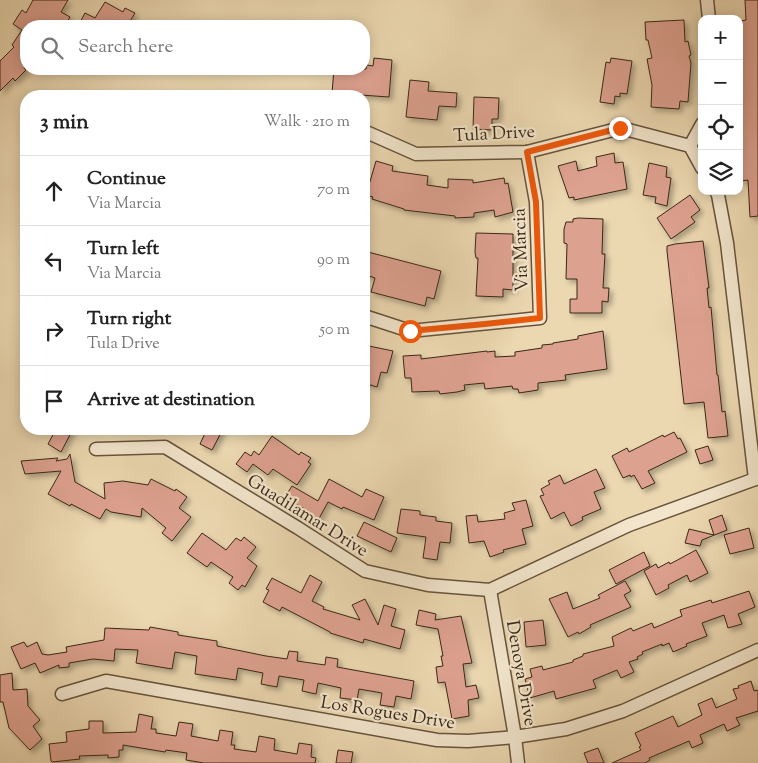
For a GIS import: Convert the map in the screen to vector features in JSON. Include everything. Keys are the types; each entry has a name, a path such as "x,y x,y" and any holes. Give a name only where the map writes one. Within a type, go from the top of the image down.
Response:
{"street":[{"path":"707,0 709,15"},
{"name":"Tula Drive","path":"370,134 416,154 527,152 620,128 690,146"},
{"path":"698,131 690,146 698,161"},
{"name":"Via Marcia","path":"370,318 410,331 540,318 536,202 527,152"},
{"path":"718,195 727,244 757,478"},
{"name":"Guadilamar Drive","path":"96,449 165,447 366,571 428,585 490,590 629,525 757,478"},
{"name":"Denoya Drive","path":"490,590 518,763"},
{"name":"Los Rogues Drive","path":"62,694 106,681 437,740 468,741 515,737 566,729 623,711 758,650"}],"building":[{"path":"33,0 68,0 61,12 70,17 68,20 20,20 20,29 13,24 22,10 26,13"},
{"path":"745,0 758,0 758,216 750,217 748,180 743,181 743,20 746,20"},
{"path":"105,2 123,12 125,8 135,13 131,20 81,20 85,13 95,18"},
{"path":"684,20 685,42 688,41 691,55 689,56 691,63 688,102 680,101 679,109 651,107 652,85 647,59 652,58 648,40 646,40 645,22"},
{"path":"20,33 21,75 15,81 13,78 0,91 0,61 14,47 12,45"},
{"path":"374,58 392,60 389,97 370,96 370,90 332,90 334,75 370,75 370,66 373,66"},
{"path":"611,58 632,61 627,94 620,93 620,97 615,96 614,104 600,102 606,62 610,63"},
{"path":"410,80 429,82 428,91 457,93 456,107 439,106 437,120 406,117"},
{"path":"474,97 499,98 498,119 492,119 492,130 473,129"},
{"path":"614,153 615,163 623,162 627,189 574,200 574,197 569,198 558,166 576,161 578,171 597,166 596,157"},
{"path":"376,161 393,166 392,171 428,176 427,185 448,188 448,179 473,180 473,183 504,178 505,184 508,183 513,212 495,217 494,210 474,213 474,217 455,218 455,216 404,210 372,199 373,197 370,196 370,181"},
{"path":"649,163 667,167 666,177 671,178 667,206 655,203 656,197 643,195"},
{"path":"690,195 700,210 691,217 695,222 671,239 657,218"},
{"path":"573,219 603,219 602,254 605,254 603,288 609,288 608,302 602,301 602,313 570,313 570,299 577,299 577,279 566,279 567,244 564,243 564,229 566,222 573,222"},
{"path":"476,233 513,234 513,290 503,289 503,297 476,296 478,258 476,258 475,252"},
{"path":"703,241 717,375 722,412 725,411 728,436 708,438 704,402 684,404 667,251 667,246"},
{"path":"370,253 441,271 434,299 427,297 425,306 371,292 375,278 370,276"},
{"path":"603,331 607,369 565,375 566,380 538,383 538,390 519,393 518,389 513,389 512,386 485,389 484,383 464,385 465,390 457,392 440,394 439,391 412,392 411,378 405,378 403,356 421,355 421,359 495,351 495,357 515,356 515,352 542,348 542,345 578,339 578,336"},
{"path":"370,346 393,351 387,373 381,372 377,387 370,385"},
{"path":"674,432 678,439 680,438 687,452 648,471 655,483 642,489 634,475 623,478 612,456 627,448 629,452 663,435 664,437"},
{"path":"53,435 70,435 61,452 48,444"},
{"path":"204,435 220,435 212,450 200,444"},
{"path":"272,436 299,455 301,452 311,458 308,462 311,464 297,485 273,469 268,475 253,464 247,472 236,464 245,452 251,456 254,451 259,455"},
{"path":"708,446 713,460 700,464 695,450"},
{"path":"70,454 75,482 105,499 104,483 123,481 148,485 151,479 175,491 176,489 187,497 179,508 191,517 172,541 162,533 166,528 142,508 141,517 111,512 106,509 100,519 48,494 61,471 25,474 21,461 58,458 56,461 67,459"},
{"path":"596,469 605,488 594,492 601,509 582,517 583,520 571,526 564,512 551,519 540,496 544,495 541,489 550,484 548,481 560,475 564,484"},
{"path":"329,479 362,497 366,489 384,497 374,520 328,502 316,524 305,516 308,511 285,497 292,486 318,501"},
{"path":"526,500 533,526 522,529 526,544 503,550 504,552 490,557 484,541 469,543 466,516 477,515 478,522 505,519 504,513 515,510 512,503"},
{"path":"401,509 420,511 420,515 436,517 436,521 452,523 450,543 440,542 437,560 423,558 426,537 397,533"},
{"path":"722,515 727,530 702,540 700,546 685,543 689,529 714,535 709,520"},
{"path":"364,522 397,538 391,552 357,536"},
{"path":"749,528 754,548 730,554 724,535"},
{"path":"202,533 226,550 236,538 241,541 244,537 256,547 247,558 257,566 245,587 242,585 238,590 229,583 233,577 211,562 207,567 187,553"},
{"path":"696,550 708,573 690,582 687,575 668,585 669,588 656,595 644,571 656,564 658,568 669,562 670,564"},
{"path":"644,552 650,566 616,584 609,570"},
{"path":"310,575 322,582 312,601 324,607 323,609 360,620 352,605 365,599 378,625 384,605 396,609 391,626 405,630 400,649 364,639 363,643 330,633 282,607 280,611 263,602 269,590 266,589 272,578 301,593"},
{"path":"625,581 631,591 624,595 631,607 590,625 591,627 579,634 578,632 568,637 549,599 567,592 573,609 600,598 598,595"},
{"path":"749,591 755,607 738,614 742,624 728,628 724,615 702,623 707,636 686,644 687,646 673,652 669,643 642,652 643,654 637,657 638,659 629,662 634,672 621,678 617,670 593,680 596,688 556,699 554,691 530,698 525,679 532,677 530,669 542,666 543,670 573,662 573,660 583,656 583,654 614,646 612,637 631,628 633,631 652,623 654,628 682,616 680,610 711,600 712,603"},
{"path":"419,610 436,614 435,620 461,616 472,663 463,664 466,687 476,685 479,698 468,700 469,716 452,719 445,682 438,683 436,667 443,666 441,656 443,656 438,629 416,625"},
{"path":"543,620 546,645 526,647 524,622"},
{"path":"150,627 178,632 178,635 217,641 217,646 266,656 287,659 289,651 298,652 297,661 325,665 326,657 338,659 337,667 414,681 411,699 396,696 394,707 380,705 382,693 359,689 357,700 340,698 341,688 318,683 316,694 302,691 304,680 279,676 277,687 261,684 263,673 238,668 236,680 195,674 197,656 175,652 172,669 136,663 138,650 115,649 114,661 93,659 69,663 69,667 59,668 59,665 40,673 35,663 21,669 11,647 24,642 27,647 37,642 42,654 48,655 67,652 66,647 104,640 105,628 149,630"},
{"path":"12,673 13,690 27,689 28,706 40,720 33,726 42,739 30,750 9,728 3,702 0,702 0,675"},
{"path":"751,681 754,691 758,690 758,711 736,718 740,725 727,731 724,724 700,735 703,743 692,748 689,741 649,758 650,760 645,763 612,763 641,750 635,733 673,716 678,727 702,715 698,704 712,698 716,708 737,699 733,689 739,688 738,686"},
{"path":"139,714 153,717 151,729 156,729 156,733 176,736 179,722 193,724 191,736 218,741 220,730 233,732 231,745 235,745 234,749 256,752 259,736 275,739 274,750 297,754 299,743 312,745 311,757 316,758 315,763 204,763 186,760 187,753 166,750 165,752 123,745 123,750 119,750 119,757 108,758 108,755 79,756 80,759 51,761 49,744 67,742 66,732 89,729 89,721 103,721 103,733 136,732"},
{"path":"598,748 604,763 588,763 584,753"},
{"path":"338,750 353,752 351,763 336,763"}],"route":[{"path":"410,331 540,318 536,202 527,152 620,128"}]}
